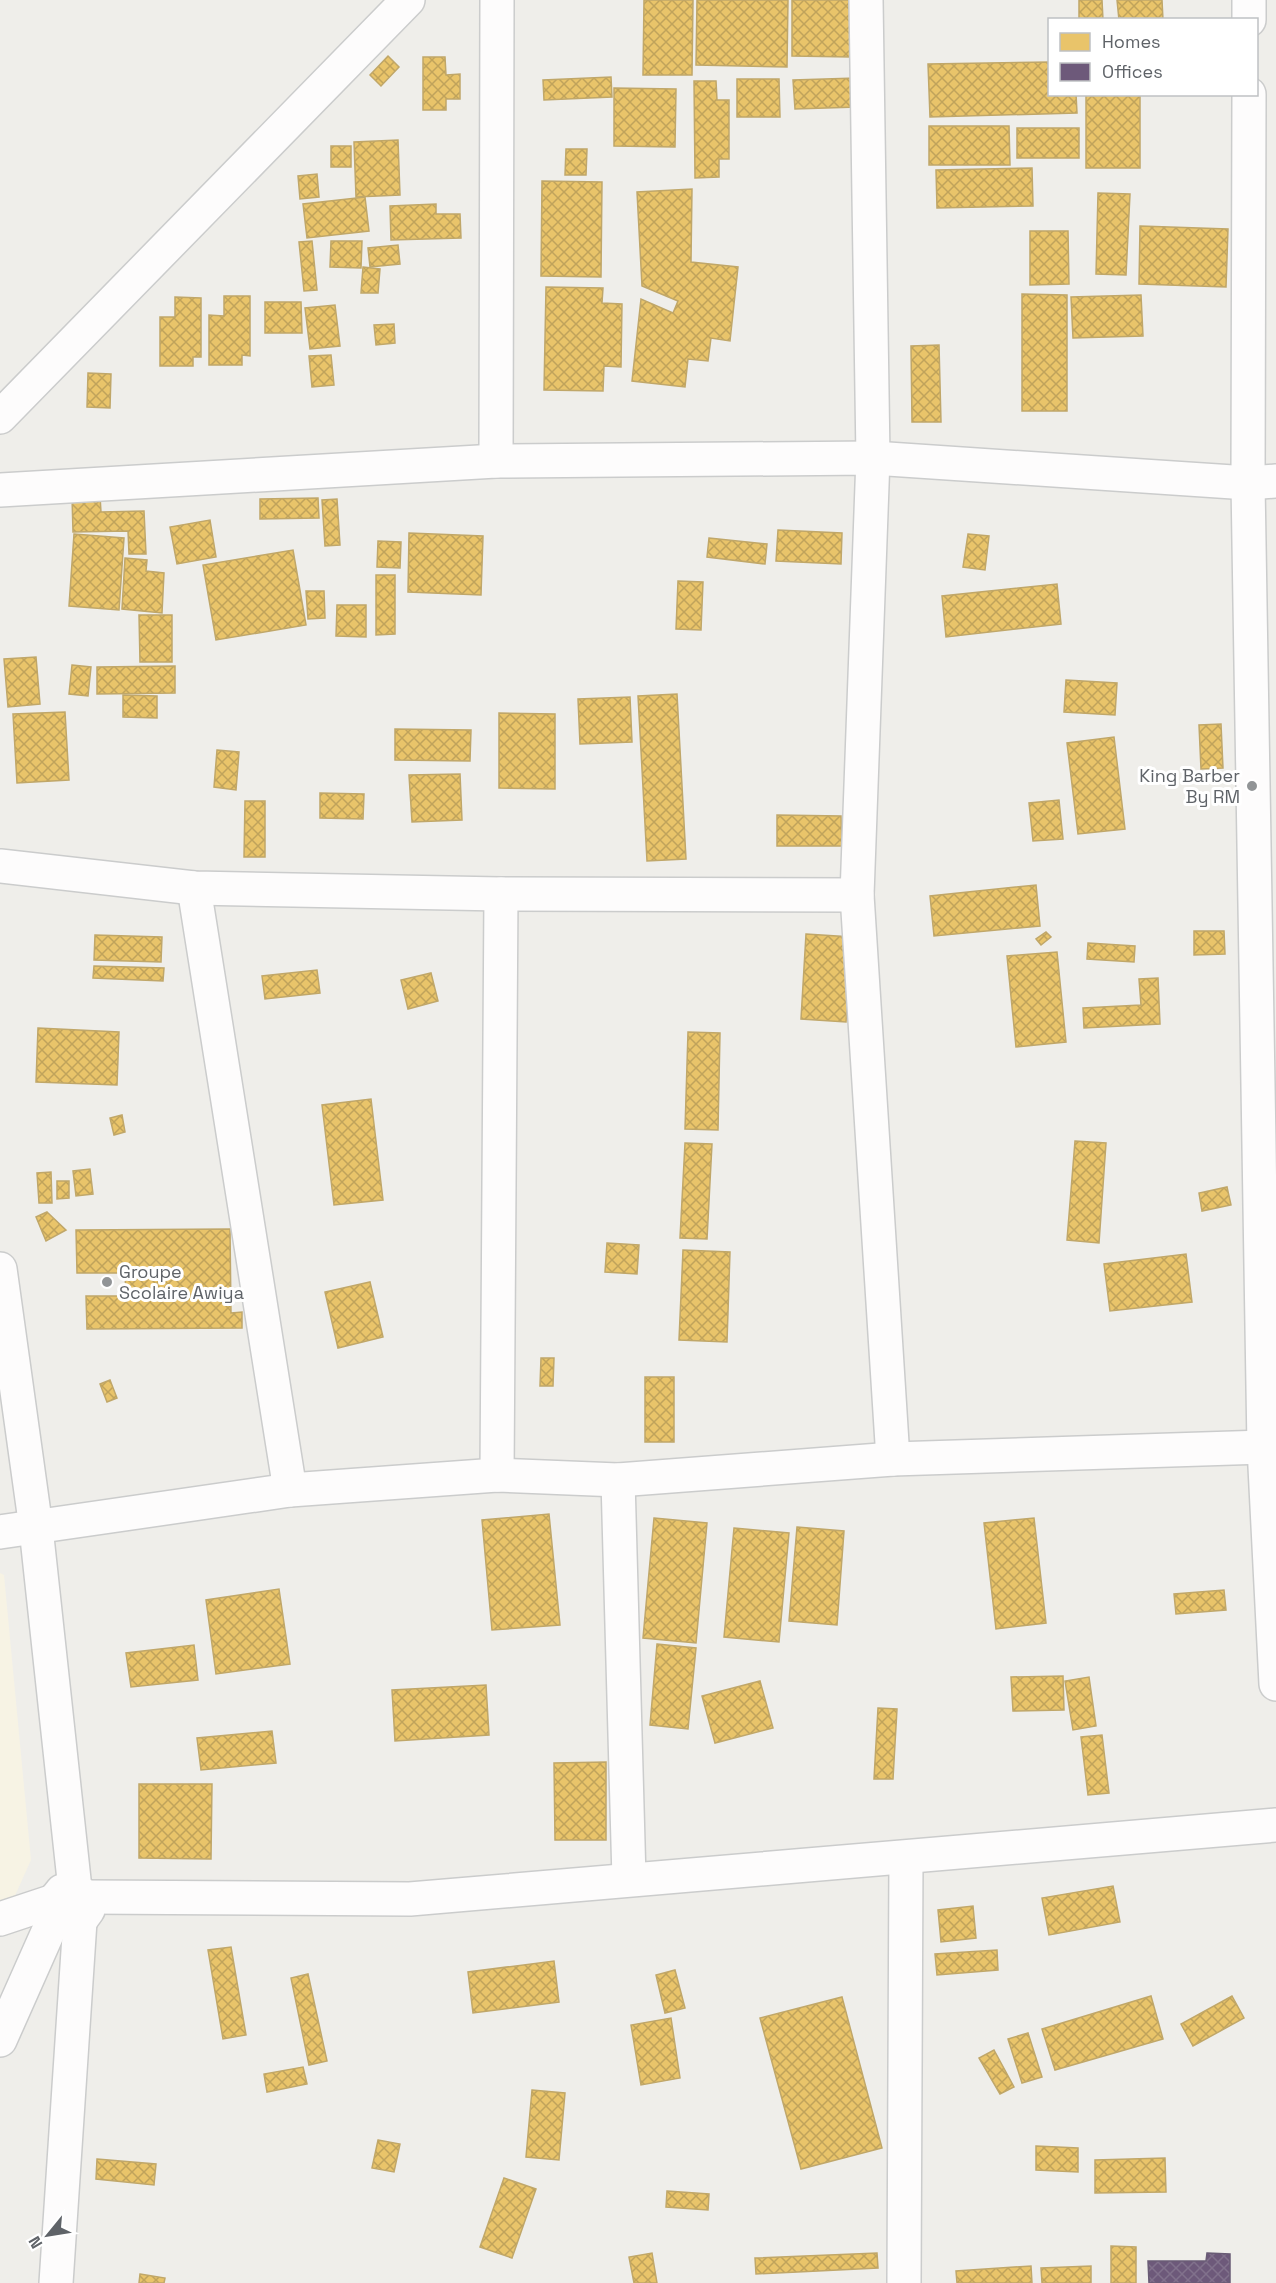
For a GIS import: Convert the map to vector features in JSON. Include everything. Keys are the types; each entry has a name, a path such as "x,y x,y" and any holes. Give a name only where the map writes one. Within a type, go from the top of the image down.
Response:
{"street":[{"path":"0,417 408,0"},
{"path":"496,461 497,0"},
{"path":"866,0 873,458 857,895 893,1459"},
{"path":"1249,0 1249,18"},
{"path":"1249,96 1262,482 1264,1447 1276,1684"},
{"path":"0,490 496,461 873,458 1262,482"},
{"path":"0,866 194,888 501,894 857,895"},
{"path":"194,888 290,1490"},
{"path":"498,1475 501,894"},
{"path":"0,1269 36,1528 70,1904 56,2283"},
{"path":"0,1532 290,1490 498,1475 618,1480 893,1459 1264,1447"},
{"path":"618,1480 629,1879"},
{"path":"0,1918 70,1904 410,1899 1276,1825"},
{"path":"904,2283 906,1858"},
{"path":"0,2040 70,1904"}],"shaded area":[{"path":"0,1573 4,1575 31,1860 0,1929"}],"building: Homes":[{"path":"644,0 693,0 692,75 643,75"},
{"path":"697,0 788,0 787,67 696,65"},
{"path":"792,0 851,0 851,57 792,56"},
{"path":"1079,0 1102,0 1103,18 1079,18"},
{"path":"1117,0 1162,0 1163,18 1119,18"},
{"path":"388,56 399,67 381,86 370,75"},
{"path":"423,57 445,57 446,75 460,74 460,99 446,99 446,110 423,110"},
{"path":"1048,62 1048,96 1076,96 1077,113 930,117 928,64"},
{"path":"611,77 612,97 544,100 543,80"},
{"path":"856,78 857,107 795,109 793,80"},
{"path":"737,79 779,79 780,117 737,117"},
{"path":"694,81 716,81 717,100 729,100 729,159 719,159 719,177 695,178"},
{"path":"614,88 676,89 675,147 614,146"},
{"path":"1086,96 1140,96 1140,168 1086,168"},
{"path":"929,126 1009,126 1010,165 929,165"},
{"path":"1017,128 1079,128 1079,158 1017,158"},
{"path":"398,140 400,195 356,197 354,142"},
{"path":"331,146 351,146 351,167 331,167"},
{"path":"566,149 587,149 586,175 565,175"},
{"path":"1032,168 1033,206 937,208 936,170"},
{"path":"317,174 319,197 300,199 298,176"},
{"path":"542,181 602,182 601,277 541,276"},
{"path":"692,189 691,262 738,267 730,341 711,338 708,361 688,359 685,387 632,381 641,299 673,313 678,301 642,286 637,192"},
{"path":"1098,193 1130,194 1126,275 1096,274"},
{"path":"365,197 369,231 307,238 303,204"},
{"path":"436,204 436,214 460,214 461,238 391,240 390,206"},
{"path":"1140,226 1228,229 1226,287 1139,284"},
{"path":"1030,231 1068,231 1069,284 1030,285"},
{"path":"312,241 317,290 304,291 299,242"},
{"path":"331,241 362,241 361,268 330,267"},
{"path":"398,245 400,264 370,267 368,248"},
{"path":"363,267 380,269 378,293 361,293"},
{"path":"546,287 603,288 602,303 622,304 621,367 604,366 603,391 544,390"},
{"path":"1022,294 1067,295 1067,411 1022,411"},
{"path":"1141,295 1143,336 1073,338 1071,297"},
{"path":"224,296 250,296 250,356 242,355 242,365 209,365 209,315 224,316"},
{"path":"175,297 201,298 201,357 193,357 193,366 160,366 160,317 175,317"},
{"path":"265,302 301,302 302,333 265,333"},
{"path":"335,305 340,346 310,349 305,308"},
{"path":"394,324 395,343 376,345 374,325"},
{"path":"939,345 941,422 912,422 911,346"},
{"path":"331,355 334,385 312,387 309,356"},
{"path":"88,373 111,374 110,408 87,407"},
{"path":"100,496 101,512 144,511 146,554 129,554 128,531 73,532 72,497"},
{"path":"318,498 319,518 260,519 260,499"},
{"path":"337,499 340,545 325,546 322,500"},
{"path":"210,520 216,557 177,564 170,527"},
{"path":"778,530 842,533 841,564 776,561"},
{"path":"409,533 483,536 481,595 408,592"},
{"path":"74,534 124,538 119,610 69,606"},
{"path":"968,534 989,536 985,570 963,567"},
{"path":"709,538 767,544 765,564 707,557"},
{"path":"378,541 401,542 400,568 377,567"},
{"path":"293,550 306,625 216,640 203,565"},
{"path":"125,558 147,560 146,571 164,573 162,613 122,609"},
{"path":"376,575 395,575 395,634 376,635"},
{"path":"678,581 703,582 701,630 676,629"},
{"path":"1057,584 1061,624 946,637 942,596"},
{"path":"306,591 324,591 325,618 308,619"},
{"path":"337,605 366,605 366,637 336,636"},
{"path":"139,615 172,615 172,662 140,662"},
{"path":"36,657 40,704 8,707 4,659"},
{"path":"72,665 91,667 88,696 69,694"},
{"path":"175,666 175,693 97,694 97,667"},
{"path":"1066,680 1117,683 1115,715 1064,712"},
{"path":"677,694 686,859 647,861 638,696"},
{"path":"123,695 157,696 157,718 123,717"},
{"path":"630,697 632,742 580,744 578,699"},
{"path":"65,712 69,780 17,783 13,714"},
{"path":"499,713 555,714 555,789 499,788"},
{"path":"1221,724 1223,768 1201,769 1199,725"},
{"path":"395,729 471,730 470,761 395,760"},
{"path":"1114,737 1125,829 1078,834 1067,743"},
{"path":"217,750 239,752 236,790 214,787"},
{"path":"460,774 462,820 412,822 409,775"},
{"path":"320,793 364,794 363,819 320,818"},
{"path":"1059,800 1063,839 1033,841 1029,803"},
{"path":"245,801 265,801 265,857 244,857"},
{"path":"777,815 841,816 842,846 777,846"},
{"path":"1036,885 1040,926 934,936 930,896"},
{"path":"1194,931 1224,931 1225,954 1194,955"},
{"path":"1046,932 1051,937 1041,945 1036,939"},
{"path":"806,934 852,937 846,1022 801,1019"},
{"path":"95,935 162,937 161,962 94,960"},
{"path":"1088,943 1135,946 1134,962 1087,959"},
{"path":"1057,952 1066,1042 1016,1047 1007,956"},
{"path":"94,966 164,968 163,981 93,978"},
{"path":"317,970 320,993 265,999 262,976"},
{"path":"431,973 438,1001 408,1009 401,980"},
{"path":"1158,978 1160,1024 1084,1028 1083,1008 1141,1005 1139,979"},
{"path":"38,1028 119,1032 117,1085 36,1082"},
{"path":"688,1032 720,1033 718,1130 685,1129"},
{"path":"371,1099 383,1200 334,1205 322,1105"},
{"path":"122,1115 125,1132 114,1135 110,1118"},
{"path":"1075,1141 1106,1143 1099,1243 1067,1240"},
{"path":"685,1143 712,1144 707,1239 680,1238"},
{"path":"90,1169 93,1194 76,1196 73,1171"},
{"path":"51,1172 52,1203 39,1203 37,1173"},
{"path":"57,1181 69,1181 69,1198 57,1199"},
{"path":"1227,1187 1231,1205 1202,1211 1199,1193"},
{"path":"47,1212 66,1230 46,1241 36,1217"},
{"path":"230,1229 231,1313 242,1312 242,1328 87,1329 86,1296 126,1296 125,1273 77,1273 76,1230"},
{"path":"607,1243 639,1245 637,1274 605,1272"},
{"path":"683,1250 730,1252 727,1342 679,1340"},
{"path":"1186,1254 1192,1302 1110,1311 1104,1264"},
{"path":"370,1282 383,1337 338,1348 325,1292"},
{"path":"541,1358 554,1358 553,1386 540,1386"},
{"path":"645,1377 674,1377 674,1442 645,1442"},
{"path":"110,1380 117,1398 107,1402 100,1384"},
{"path":"549,1514 560,1625 492,1630 482,1520"},
{"path":"654,1518 707,1523 696,1643 643,1638"},
{"path":"1034,1518 1046,1623 996,1629 984,1523"},
{"path":"797,1527 844,1531 837,1625 789,1621"},
{"path":"734,1528 789,1533 779,1642 724,1637"},
{"path":"279,1589 290,1664 216,1674 206,1600"},
{"path":"1224,1590 1226,1610 1176,1614 1174,1594"},
{"path":"657,1644 696,1648 688,1729 650,1725"},
{"path":"194,1645 198,1680 131,1687 126,1653"},
{"path":"1063,1676 1064,1710 1013,1711 1011,1677"},
{"path":"1089,1677 1096,1726 1073,1730 1065,1681"},
{"path":"760,1681 773,1728 715,1743 702,1696"},
{"path":"486,1685 489,1735 395,1741 392,1690"},
{"path":"878,1708 897,1709 893,1779 874,1779"},
{"path":"272,1731 276,1763 201,1770 197,1738"},
{"path":"1102,1735 1109,1793 1088,1795 1081,1737"},
{"path":"606,1762 606,1840 555,1840 554,1763"},
{"path":"139,1784 212,1784 211,1859 139,1858"},
{"path":"1113,1886 1120,1922 1049,1935 1042,1898"},
{"path":"973,1906 976,1938 941,1942 938,1910"},
{"path":"231,1947 246,2035 223,2039 208,1950"},
{"path":"997,1950 998,1970 937,1975 935,1954"},
{"path":"554,1961 559,2002 473,2013 468,1972"},
{"path":"675,1970 685,2008 665,2013 656,1975"},
{"path":"308,1974 327,2061 309,2065 291,1978"},
{"path":"1151,1996 1163,2039 1055,2070 1042,2029"},
{"path":"1232,1996 1244,2018 1193,2046 1181,2024"},
{"path":"842,1997 882,2148 801,2169 760,2018"},
{"path":"671,2018 680,2078 641,2085 631,2025"},
{"path":"1028,2033 1042,2077 1022,2083 1008,2039"},
{"path":"994,2050 1014,2087 1000,2094 979,2058"},
{"path":"303,2067 307,2084 267,2092 264,2074"},
{"path":"532,2090 565,2093 559,2160 526,2157"},
{"path":"378,2140 400,2144 394,2172 372,2168"},
{"path":"1036,2146 1078,2148 1078,2172 1036,2170"},
{"path":"1165,2158 1166,2192 1095,2193 1095,2160"},
{"path":"97,2159 156,2164 154,2185 96,2179"},
{"path":"504,2178 536,2189 512,2258 480,2247"},
{"path":"667,2191 709,2194 708,2210 666,2207"},
{"path":"1111,2246 1136,2247 1136,2283 1111,2283"},
{"path":"652,2253 657,2283 634,2283 629,2257"},
{"path":"877,2253 878,2268 756,2274 755,2258"},
{"path":"1031,2266 1032,2283 957,2283 956,2271"},
{"path":"1091,2266 1091,2283 1042,2283 1041,2268"},
{"path":"140,2274 165,2278 164,2283 139,2283"}],"building: Offices":[{"path":"1207,2253 1230,2254 1230,2283 1149,2283 1148,2261 1206,2261"}],"place":[{"name":"King Barber By RM","path":"1252,786"},
{"name":"Groupe Scolaire Awiya","path":"107,1282"}]}
